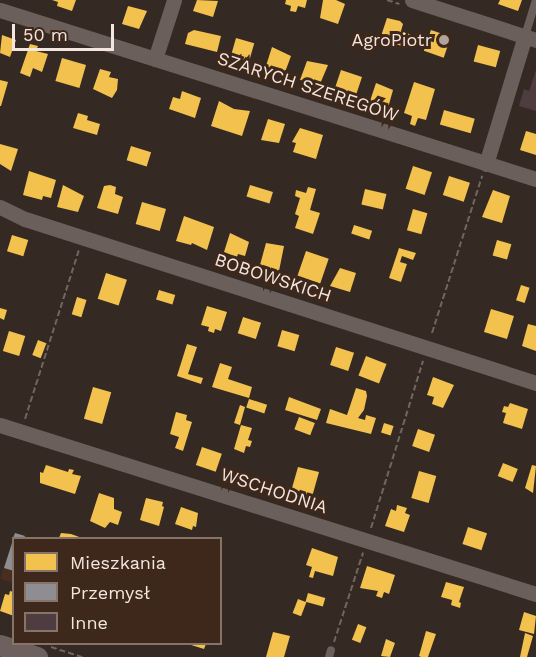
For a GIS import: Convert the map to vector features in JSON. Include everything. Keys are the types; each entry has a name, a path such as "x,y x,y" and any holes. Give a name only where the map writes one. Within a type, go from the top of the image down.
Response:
{"street":[{"path":"155,59 174,0"},
{"path":"412,0 531,38 484,167"},
{"name":"SZARYCH SZEREGÓW","path":"0,10 484,167 536,179"},
{"name":"BOBOWSKICH","path":"0,207 25,219 536,382"},
{"name":"WSCHODNIA","path":"0,425 536,594"},
{"path":"0,645 43,652"}],"lane":[{"path":"531,38 536,0"}],"path":[{"path":"430,338 484,167"},
{"path":"24,423 80,248"},
{"path":"330,654 424,357"},
{"path":"43,652 82,657"}],"shaded area":[{"path":"15,533 29,537 14,537"},
{"path":"12,542 12,583 0,579"}],"building: Mieszkania":[{"path":"52,0 76,0 72,11 57,6 58,2"},
{"path":"197,0 218,1 213,17 193,11"},
{"path":"286,0 307,0 305,8 298,6 296,12 290,11 291,6 285,4"},
{"path":"323,0 336,0 345,4 338,24 320,18"},
{"path":"500,0 522,0 518,11 498,4"},
{"path":"128,6 147,11 139,29 122,24"},
{"path":"387,18 400,21 403,24 401,31 412,35 408,48 380,39"},
{"path":"194,30 221,36 217,52 185,44 188,33"},
{"path":"431,30 451,37 444,58 424,51"},
{"path":"2,35 16,40 10,57 0,53"},
{"path":"236,38 254,43 249,62 230,57"},
{"path":"30,44 38,46 36,51 48,54 42,72 33,68 30,77 20,73"},
{"path":"478,45 500,51 496,67 474,61"},
{"path":"272,47 291,56 284,75 265,69"},
{"path":"62,58 86,65 79,88 55,81"},
{"path":"307,61 328,65 320,84 300,80"},
{"path":"100,69 111,72 109,77 118,79 117,90 112,98 93,89"},
{"path":"341,70 362,77 355,98 335,88"},
{"path":"0,80 8,82 1,106 0,106"},
{"path":"414,82 435,89 426,120 418,118 415,126 410,124 412,116 404,113"},
{"path":"376,83 393,90 388,108 370,101"},
{"path":"182,91 201,98 195,118 169,109 173,97 180,99"},
{"path":"219,101 234,109 250,111 242,136 211,126"},
{"path":"444,110 475,119 471,133 440,124"},
{"path":"78,113 88,116 87,120 100,124 97,135 73,128"},
{"path":"268,119 285,124 279,143 261,140"},
{"path":"300,128 323,135 316,159 293,152 296,143 292,142"},
{"path":"526,131 536,134 536,155 520,150"},
{"path":"0,144 18,149 11,171 0,164"},
{"path":"131,146 151,152 147,166 127,160"},
{"path":"413,166 432,172 425,195 406,189"},
{"path":"29,171 56,180 51,198 43,196 42,200 23,195"},
{"path":"449,176 470,183 464,202 443,195"},
{"path":"63,185 84,196 78,212 57,207"},
{"path":"250,185 273,192 269,203 246,196"},
{"path":"104,186 116,187 115,194 123,197 118,214 97,208"},
{"path":"308,187 316,189 310,210 320,213 313,234 295,228 299,216 295,214 300,198 295,196 296,190 306,193"},
{"path":"365,189 386,194 383,210 361,205"},
{"path":"493,190 510,196 502,223 482,217"},
{"path":"142,202 166,209 160,231 136,224"},
{"path":"413,209 427,213 421,234 407,230"},
{"path":"184,216 214,227 207,250 192,243 191,245 176,241"},
{"path":"354,225 372,231 369,239 351,234"},
{"path":"230,233 249,242 245,256 238,254 237,257 224,252"},
{"path":"12,235 28,240 23,256 7,251"},
{"path":"497,240 511,244 507,260 493,255"},
{"path":"266,243 284,246 279,271 260,265"},
{"path":"399,248 416,253 413,260 402,256 400,262 407,264 401,282 389,278"},
{"path":"306,251 329,259 320,283 298,276"},
{"path":"340,268 356,273 350,292 330,286"},
{"path":"106,273 127,280 119,305 98,299"},
{"path":"521,285 530,288 525,303 516,300"},
{"path":"159,290 175,295 172,305 156,300"},
{"path":"77,297 87,300 81,317 72,314"},
{"path":"207,306 227,312 221,331 215,329 214,333 208,331 209,327 201,325"},
{"path":"0,308 7,310 4,320 0,318"},
{"path":"491,309 514,316 507,339 484,332"},
{"path":"243,317 261,323 256,339 238,333"},
{"path":"528,324 536,326 536,351 522,346"},
{"path":"282,330 299,335 295,351 277,346"},
{"path":"9,331 25,336 19,356 3,351"},
{"path":"38,340 46,343 41,358 32,355"},
{"path":"187,344 197,347 188,374 203,378 201,384 177,376"},
{"path":"336,347 354,353 348,371 330,365"},
{"path":"366,356 387,364 379,383 358,376"},
{"path":"220,363 232,367 228,379 252,387 249,398 212,387"},
{"path":"433,377 454,385 443,408 432,404 434,397 427,395"},
{"path":"93,387 111,392 102,424 84,419"},
{"path":"356,388 366,391 367,396 364,410 358,418 365,420 366,415 376,418 371,434 326,423 330,409 347,415"},
{"path":"289,397 321,409 317,420 285,410"},
{"path":"249,399 267,405 264,413 246,408"},
{"path":"510,403 528,409 522,429 503,423 506,413 502,412 504,406 508,407"},
{"path":"240,405 245,407 240,425 234,423"},
{"path":"176,412 187,415 186,420 192,422 183,451 175,448 179,437 170,434"},
{"path":"299,417 315,423 310,435 294,429"},
{"path":"384,423 394,426 391,435 381,433"},
{"path":"241,425 252,428 248,440 252,441 250,447 246,446 244,453 234,449"},
{"path":"418,429 435,435 429,452 412,446"},
{"path":"202,447 222,454 216,472 196,465"},
{"path":"503,463 518,469 513,482 498,476"},
{"path":"46,465 68,472 69,469 74,470 72,474 81,476 75,494 40,483 40,472 43,473"},
{"path":"532,465 536,466 533,493 525,488"},
{"path":"298,467 319,472 312,497 292,488"},
{"path":"419,471 436,476 429,503 411,498"},
{"path":"99,493 114,498 114,509 122,512 118,525 110,522 105,528 90,521"},
{"path":"146,498 163,502 164,507 159,526 140,520"},
{"path":"397,505 407,508 405,513 410,515 404,532 385,526 391,509 396,511"},
{"path":"181,507 198,513 196,527 193,526 192,530 175,524"},
{"path":"468,527 487,533 481,550 462,544"},
{"path":"61,533 79,537 59,537"},
{"path":"312,548 338,557 333,576 315,571 313,578 309,577 312,567 306,565"},
{"path":"367,566 395,575 389,594 384,592 382,598 376,596 378,591 360,588"},
{"path":"446,582 464,587 459,602 461,603 460,608 451,605 452,600 441,597"},
{"path":"10,591 12,592 12,615 0,611 5,594 9,595"},
{"path":"308,593 325,598 323,607 306,602"},
{"path":"298,599 306,602 301,616 293,613"},
{"path":"524,612 536,616 534,634 519,630"},
{"path":"358,624 366,627 360,643 352,640"},
{"path":"426,631 436,634 428,657 421,657 419,656"},
{"path":"273,632 290,636 284,657 266,657"},
{"path":"525,633 533,636 527,657 520,657"},
{"path":"386,639 395,643 390,657 381,656"},
{"path":"191,645 206,645 204,649"}],"building: Przemysł":[{"path":"15,533 25,536 24,537 13,537"},
{"path":"12,543 12,570 4,568"}],"building: Inne":[{"path":"536,70 536,111 519,106 524,89 529,91"}],"place":[{"name":"AgroPiotr","path":"444,40"}]}
